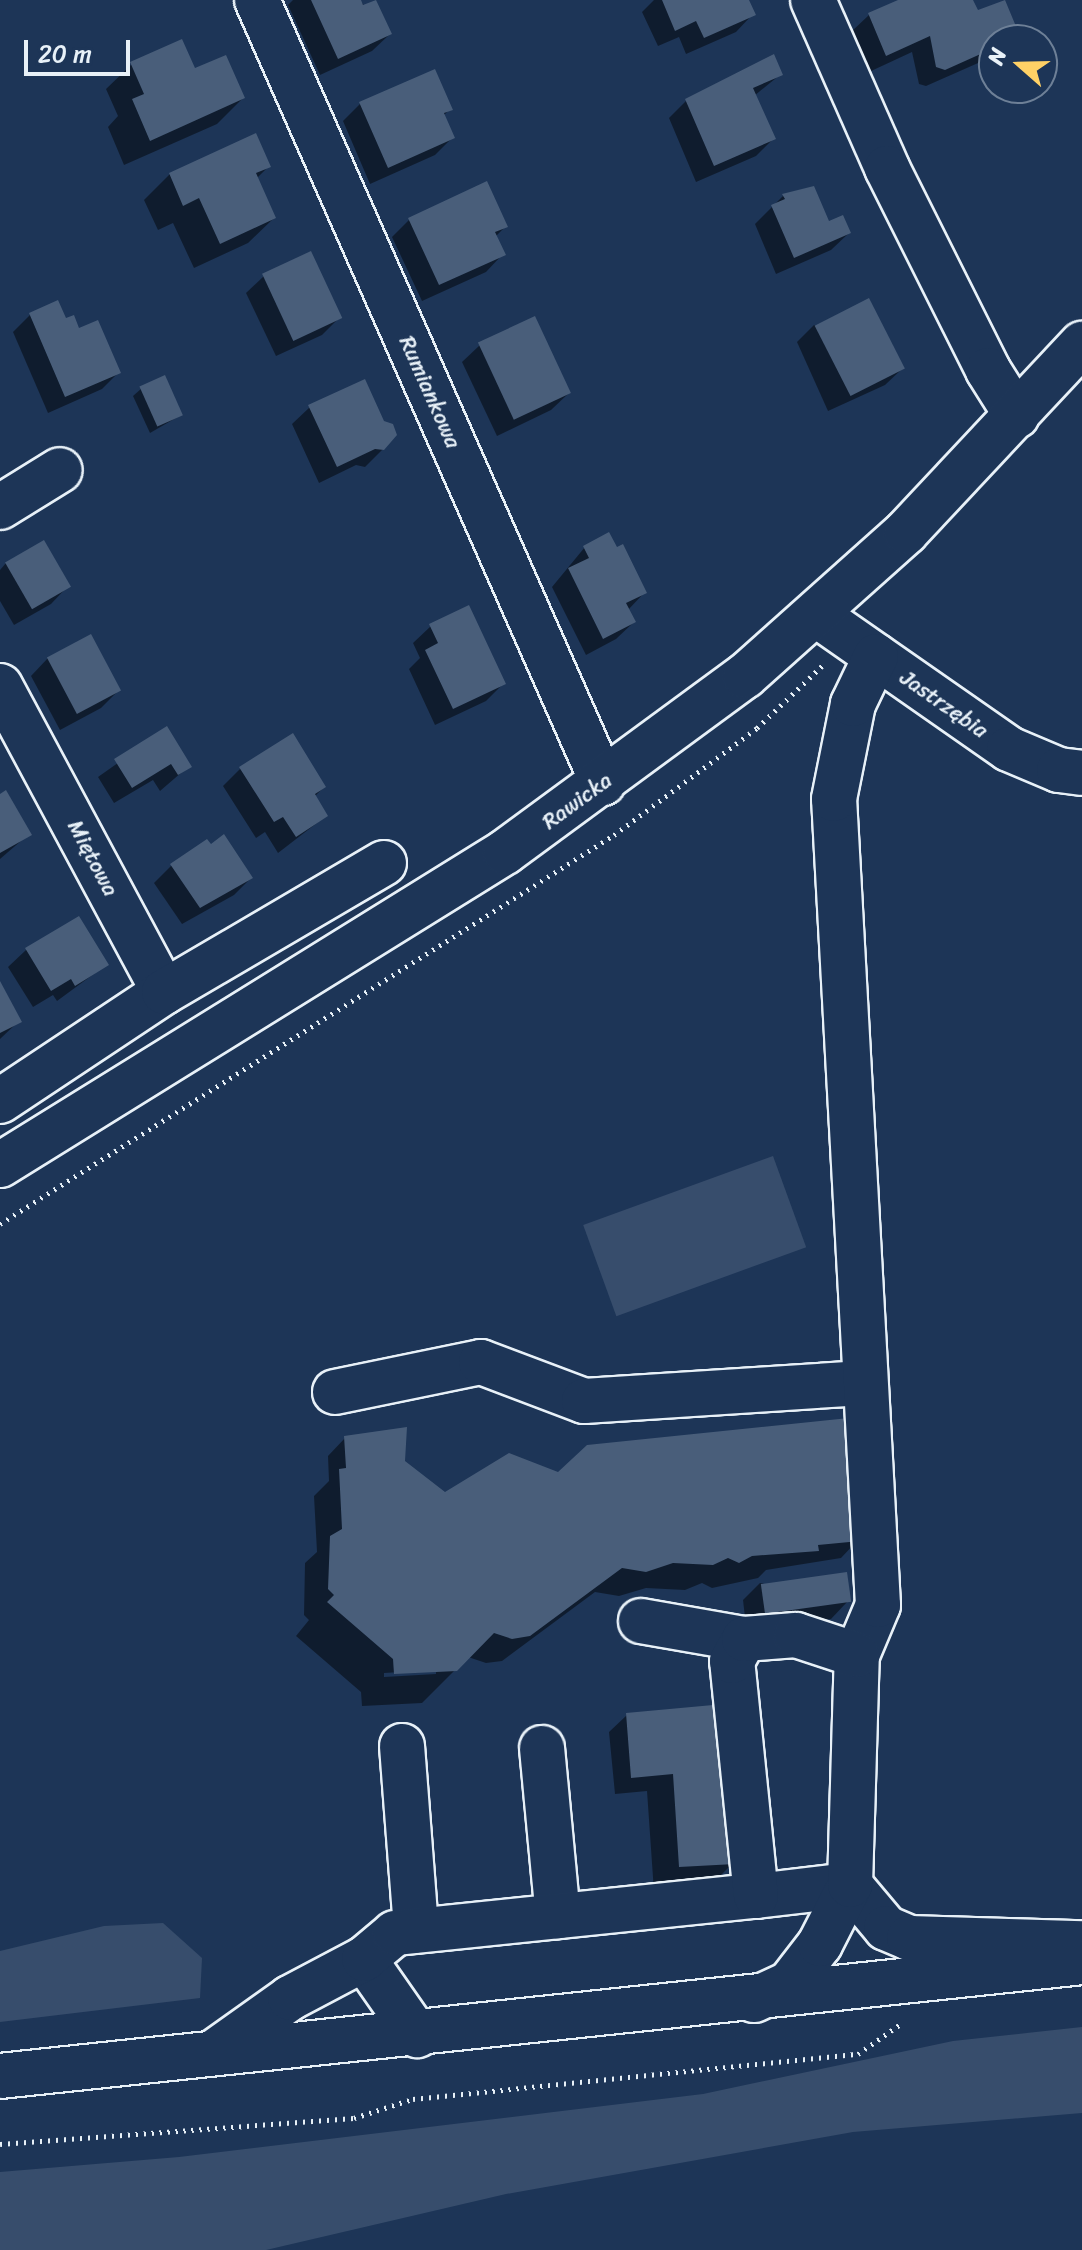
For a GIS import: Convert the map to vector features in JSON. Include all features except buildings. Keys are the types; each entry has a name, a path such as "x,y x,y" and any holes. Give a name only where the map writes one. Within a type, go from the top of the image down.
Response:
{"street":[{"name":"Rumiankowa","path":"257,0 603,783"},
{"path":"813,0 887,168 988,370 1017,416"},
{"name":"Rawicka","path":"0,1165 505,852 745,676 817,615 906,532 1082,344"},
{"path":"0,507 60,470"},
{"name":"Jastrzębia","path":"817,615 1009,749 1059,770 1082,773"},
{"path":"754,2000 790,1983 820,1944 850,1885 857,1655 878,1605 863,1383 834,799 853,704 876,656"},
{"name":"Miętowa","path":"0,686 11,731 164,992"},
{"path":"0,1101 164,992 384,863"},
{"path":"217,961 248,1013"},
{"path":"335,1392 481,1362 584,1401 863,1383"},
{"path":"641,1621 744,1639 796,1635 857,1655"},
{"path":"744,1639 732,1661 756,1896"},
{"path":"402,1746 416,1930"},
{"path":"542,1748 558,1916"},
{"path":"213,2053 290,1998 364,1959 395,1933 850,1885"},
{"path":"850,1885 886,1928 909,1938 1082,1943"},
{"path":"364,1959 417,2035"},
{"path":"0,2076 754,2000 1082,1962"}],"path":[{"path":"0,2144 354,2118 413,2099 858,2054 899,2023 912,2022"}],"shaded area":[{"path":"773,1156 806,1247 616,1316 583,1225"},
{"path":"163,1923 202,1958 200,1998 0,2022 0,1951 104,1926"},
{"path":"1082,2027 1082,2113 853,2132 506,2194 266,2250 0,2250 0,2172 179,2157 703,2094 953,2041"}]}
